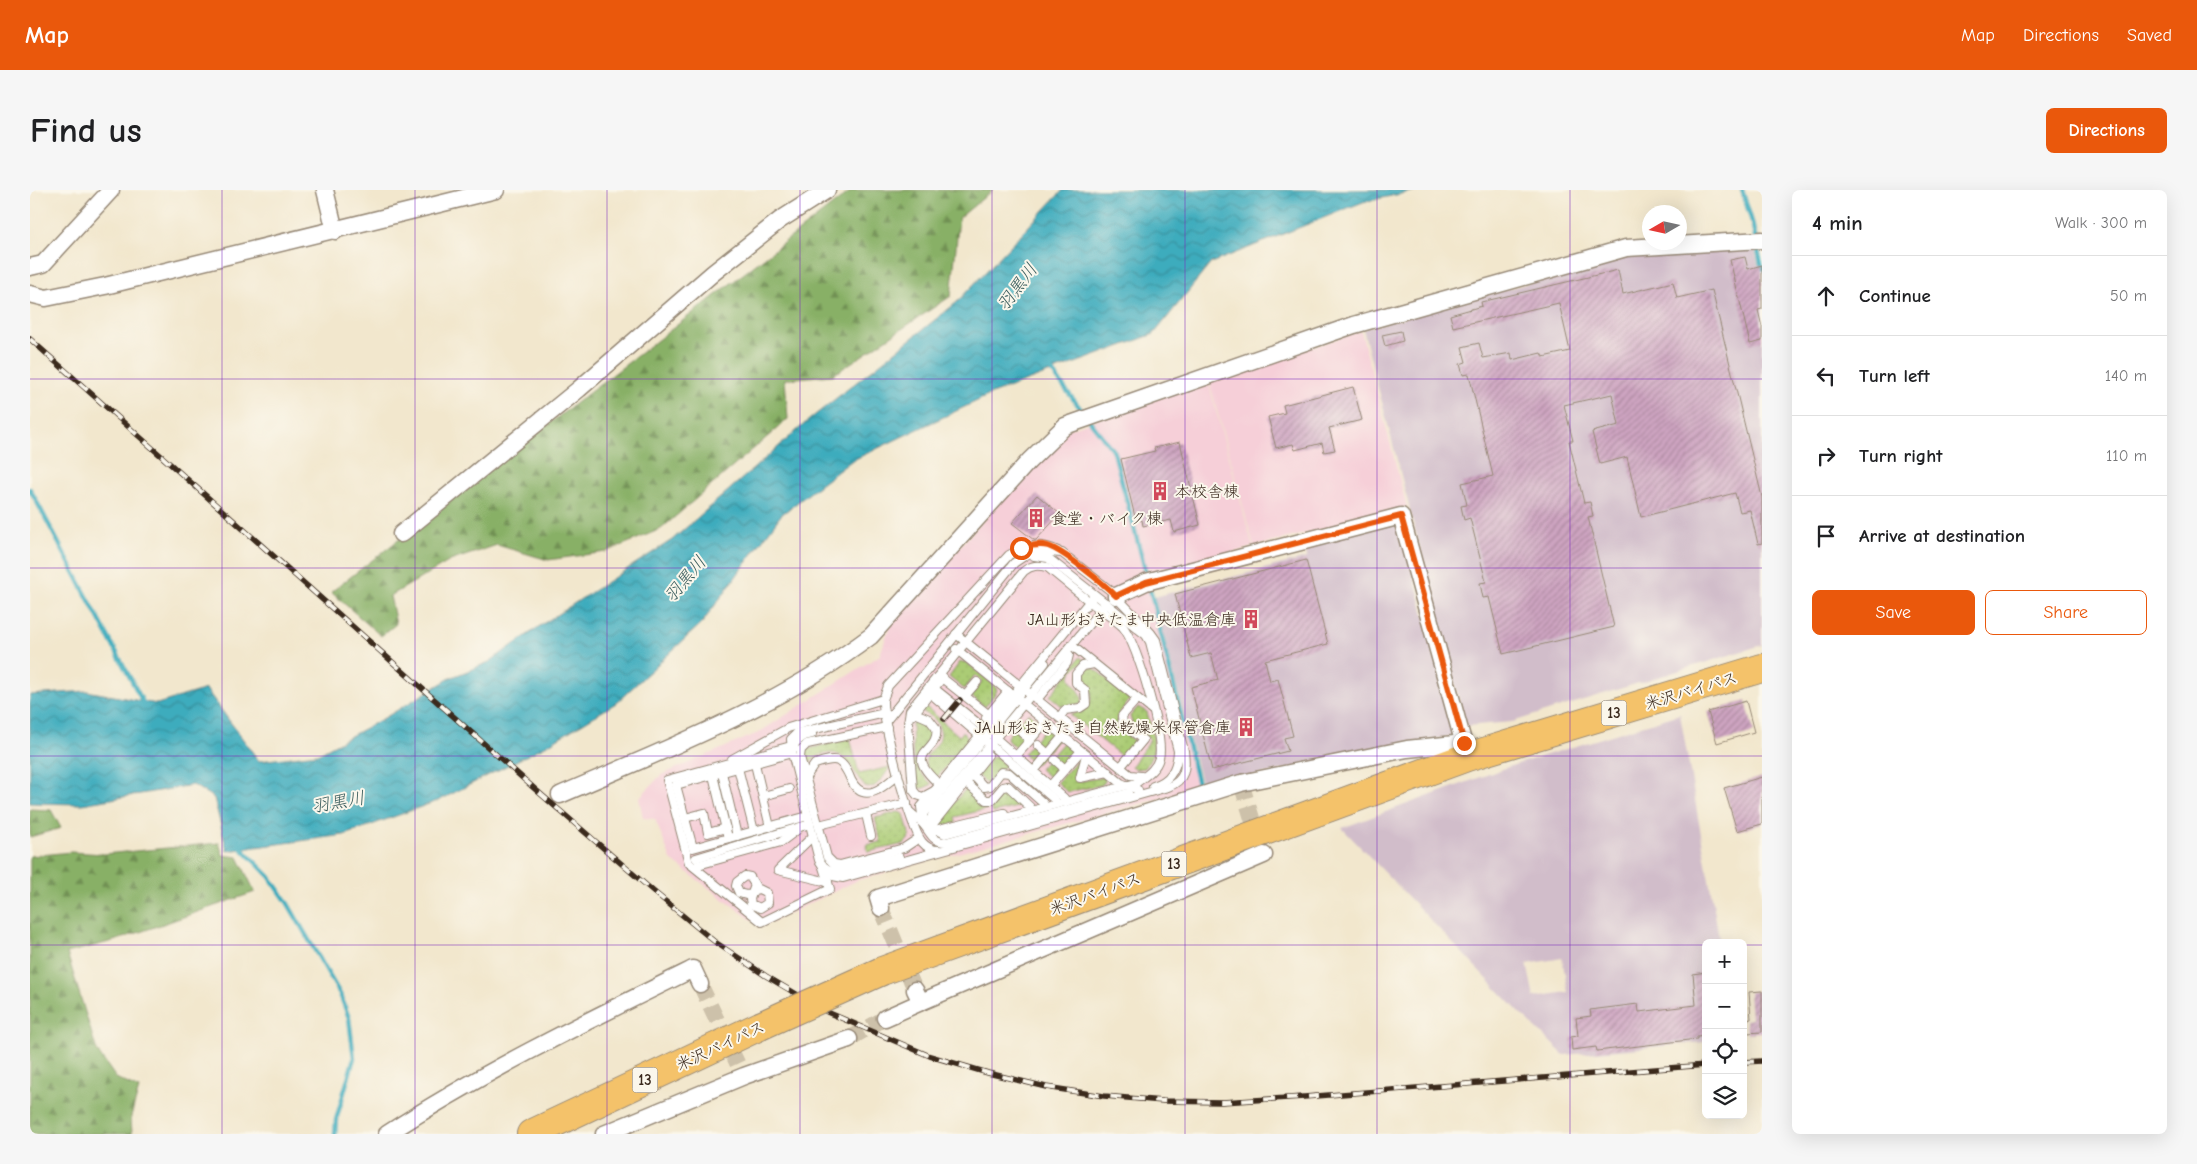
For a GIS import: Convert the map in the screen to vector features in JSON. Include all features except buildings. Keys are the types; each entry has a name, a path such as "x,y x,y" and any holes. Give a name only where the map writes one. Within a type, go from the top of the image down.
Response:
{"highway":[{"name":"米沢バイパス","path":"531,1134 760,1026 882,971 1465,750 1762,668"}],"street":[{"path":"30,267 42,264 111,190"},
{"path":"325,190 335,231"},
{"path":"30,294 46,298 105,286 496,190"},
{"path":"401,534 579,389 720,267 780,220 827,190"},
{"path":"560,795 763,705 855,648 871,636 1029,461 1066,426 1354,325 1626,248 1762,240"},
{"path":"881,908 878,898 1241,784 1407,749 1465,750 1401,516 1150,581 1105,608"},
{"path":"885,1018 918,996 1264,855"},
{"path":"387,1134 429,1107 560,1035 693,970 700,984"},
{"path":"604,1134 742,1072 849,1039"}],"lane":[{"path":"930,849 919,838 898,772 883,699 888,686 1009,555 1021,548 1040,545 1049,546 1062,553 1134,644 1143,670 1160,743 1160,757 1156,767 1136,783 933,829"},
{"path":"908,723 942,678 961,642 1014,563 1035,551 1062,553"},
{"path":"937,788 922,796 917,795 913,790 909,759 908,723 910,710 1017,566 1035,556 1048,558 1092,601 1105,608 1146,635 1150,642 1178,751 1177,763 1166,780 1138,790 946,842 939,842 932,838 923,821 921,807 937,788 1105,608"},
{"path":"824,866 833,876 843,878 1177,783 1184,775 1186,763 1156,640 1046,571 1032,569 886,721 808,744 801,750 800,757 827,858 834,864 840,865 904,848 919,838"},
{"path":"989,715 1025,694 1092,601"},
{"path":"923,821 923,814 987,736 1025,694 1069,655 1105,608"},
{"path":"961,642 1130,775 1141,776"},
{"path":"961,642 1025,694 1126,784"},
{"path":"1074,648 1152,710"},
{"path":"1062,714 1065,710 1080,708 1086,704 1085,690 1076,683 1076,674 1083,666 1094,664"},
{"path":"942,678 989,715"},
{"path":"965,696 977,682"},
{"path":"933,691 987,736 1055,800"},
{"path":"1025,694 1062,714 1123,764 1141,776"},
{"path":"1025,694 1046,722 1108,772 1138,790"},
{"path":"1123,764 1143,740 1124,724 1122,716 1137,698"},
{"path":"883,699 788,728 713,775 676,785 698,865 733,900 762,922 830,889 813,836 792,753 791,739 797,733 886,721"},
{"path":"915,712 929,719 936,728 935,741 924,752 922,765 937,788"},
{"path":"933,829 936,817 972,774 987,736 989,715"},
{"path":"792,753 794,743 804,736 886,721"},
{"path":"1016,756 1046,722"},
{"path":"1021,732 1030,740"},
{"path":"987,736 1016,756 1064,798"},
{"path":"987,736 933,813 930,820 933,829 945,834 1126,784 1156,767"},
{"path":"1034,771 1063,736"},
{"path":"1038,746 1048,754"},
{"path":"722,769 738,768 792,753"},
{"path":"792,753 667,780 689,864 698,865 801,827 809,820"},
{"path":"1084,753 1080,778 1108,772"},
{"path":"1050,786 1065,769 1084,753"},
{"path":"806,777 815,764 831,760 838,761 846,768 853,783 860,791 870,793 881,789 909,759"},
{"path":"1055,760 1065,769"},
{"path":"755,764 770,827"},
{"path":"738,768 754,831"},
{"path":"722,769 737,836"},
{"path":"972,774 984,787 990,786 1001,772 1009,773 1043,803"},
{"path":"713,775 728,838"},
{"path":"965,782 986,800 992,800 1003,787 1008,786 1030,806"},
{"path":"763,796 789,789"},
{"path":"819,826 907,803"},
{"path":"910,812 923,821"},
{"path":"685,818 704,813 708,833 726,828"},
{"path":"866,814 871,836"},
{"path":"693,848 770,827 809,820"},
{"path":"813,836 778,870 828,882"},
{"path":"824,866 840,872 930,849 941,850"},
{"path":"739,893 736,886 737,882 745,876 753,881 752,892 751,904 760,908 766,904 769,898 767,893 758,889 752,892 746,896 739,893"},
{"path":"733,900 739,893"},
{"path":"766,904 778,914"}],"shaded area":[{"path":"1754,245 1762,283 1762,645 1512,722 1466,726 1363,329 1630,255"},
{"path":"1361,331 1407,507 1254,547 1209,381"},
{"path":"1208,381 1253,547 1146,578 1199,788 858,880 761,927 671,860 655,819 643,818 639,798 661,775 758,733 880,655 891,622 1066,430"},
{"path":"1399,519 1456,735 1202,786 1154,597 1306,558 1304,544"},
{"path":"1680,714 1719,939 1702,939 1702,1042 1564,1055 1520,1013 1342,828 1511,766","holes":["1562,958 1568,992 1534,997 1527,964"]}],"green space":[{"path":"852,190 993,190 959,218 951,296 833,375 785,379 788,419 661,529 606,552 548,560 497,545 450,561 390,596 396,624 381,636 331,592"},
{"path":"1080,657 1085,661 1075,668 1071,673 1071,678 1080,692 1081,704 1062,706 1050,696"},
{"path":"960,662 966,662 995,686 997,691 985,707 971,696 982,681 975,675 964,689 949,677"},
{"path":"1095,669 1130,699 1117,716 1119,727 1135,742 1124,758 1070,715 1085,708 1090,702 1091,692 1079,678 1082,670"},
{"path":"926,707 959,736 963,732 969,741 937,777 928,769 925,761 940,739 941,734 938,724 934,719 922,712"},
{"path":"1138,707 1147,712 1153,734 1154,747 1145,768 1136,769 1132,766 1150,740 1132,723 1130,716"},
{"path":"1027,714 1031,714 1041,723 1030,736 1021,728 1017,732 1026,741 1018,750 1008,741 1007,737"},
{"path":"916,719 928,722 931,732 929,739 917,757 917,764 921,773 932,784 924,788 918,788 914,782 912,724"},
{"path":"1046,727 1059,738 1048,751 1035,747 1044,755 1036,765 1023,754"},
{"path":"850,738 859,774 890,767 879,782 871,787 865,786 848,762 840,756 830,753 819,755 807,767 804,755 805,750"},
{"path":"1064,742 1077,752 1065,765 1052,762 1061,770 1053,780 1040,769"},
{"path":"1082,756 1075,782 1105,777 1105,782 1102,785 1067,792 1057,782"},
{"path":"993,757 996,757 1005,765 990,783 985,783 977,775"},
{"path":"1010,790 1024,805 993,813 991,808 955,817 956,823 944,826 940,824 941,818 964,791 971,791 984,804 993,804 1004,791"},
{"path":"30,809 51,810 61,828 30,837"},
{"path":"898,812 904,814 910,837 904,844 868,852 866,845 881,842 875,818"},
{"path":"219,843 223,855 238,857 255,892 117,940 67,953 97,1051 116,1078 139,1089 131,1116 132,1134 30,1134 30,856 71,852 104,854"}],"water":[{"name":"羽黒川","path":"1063,190 1419,190 1363,202 1211,263 1154,334 994,393 851,461 781,515 702,623 616,703 547,745 440,800 344,835 227,851 214,798 193,785 82,804 30,803 30,695 87,691 157,704 206,689 259,761 317,754 386,717 450,678 489,662 544,623 672,540 810,419 956,303"}],"waterway":[{"path":"1742,190 1752,222 1762,269"},
{"path":"1050,369 1114,452 1147,577"},
{"path":"30,489 145,706"},
{"path":"1149,585 1200,792"},
{"path":"238,845 269,876 287,902 340,994 349,1018 354,1058 336,1120 335,1134"}],"tunnel":[{"path":"1241,783 1259,841"},
{"path":"881,908 915,990"},
{"path":"700,984 739,1067"},
{"path":"849,1039 885,1018"}],"railway":[{"path":"30,339 536,790 653,891 715,942 766,976 827,1012 930,1056 988,1073 1046,1087 1104,1096 1163,1101 1222,1102 1304,1097 1702,1065"},
{"path":"944,719 960,700"},
{"path":"1747,1062 1762,1061"}],"place":[{"name":"本校舎棟","path":"1160,491"},
{"name":"食堂・バイク棟","path":"1036,518"},
{"name":"JA山形おきたま中央低温倉庫","path":"1251,619"},
{"name":"JA山形おきたま自然乾燥米保管倉庫","path":"1246,727"}],"route":[{"path":"1021,548 1031,545 1049,546 1062,553 1116,596 1146,582 1401,516 1464,743"}]}
